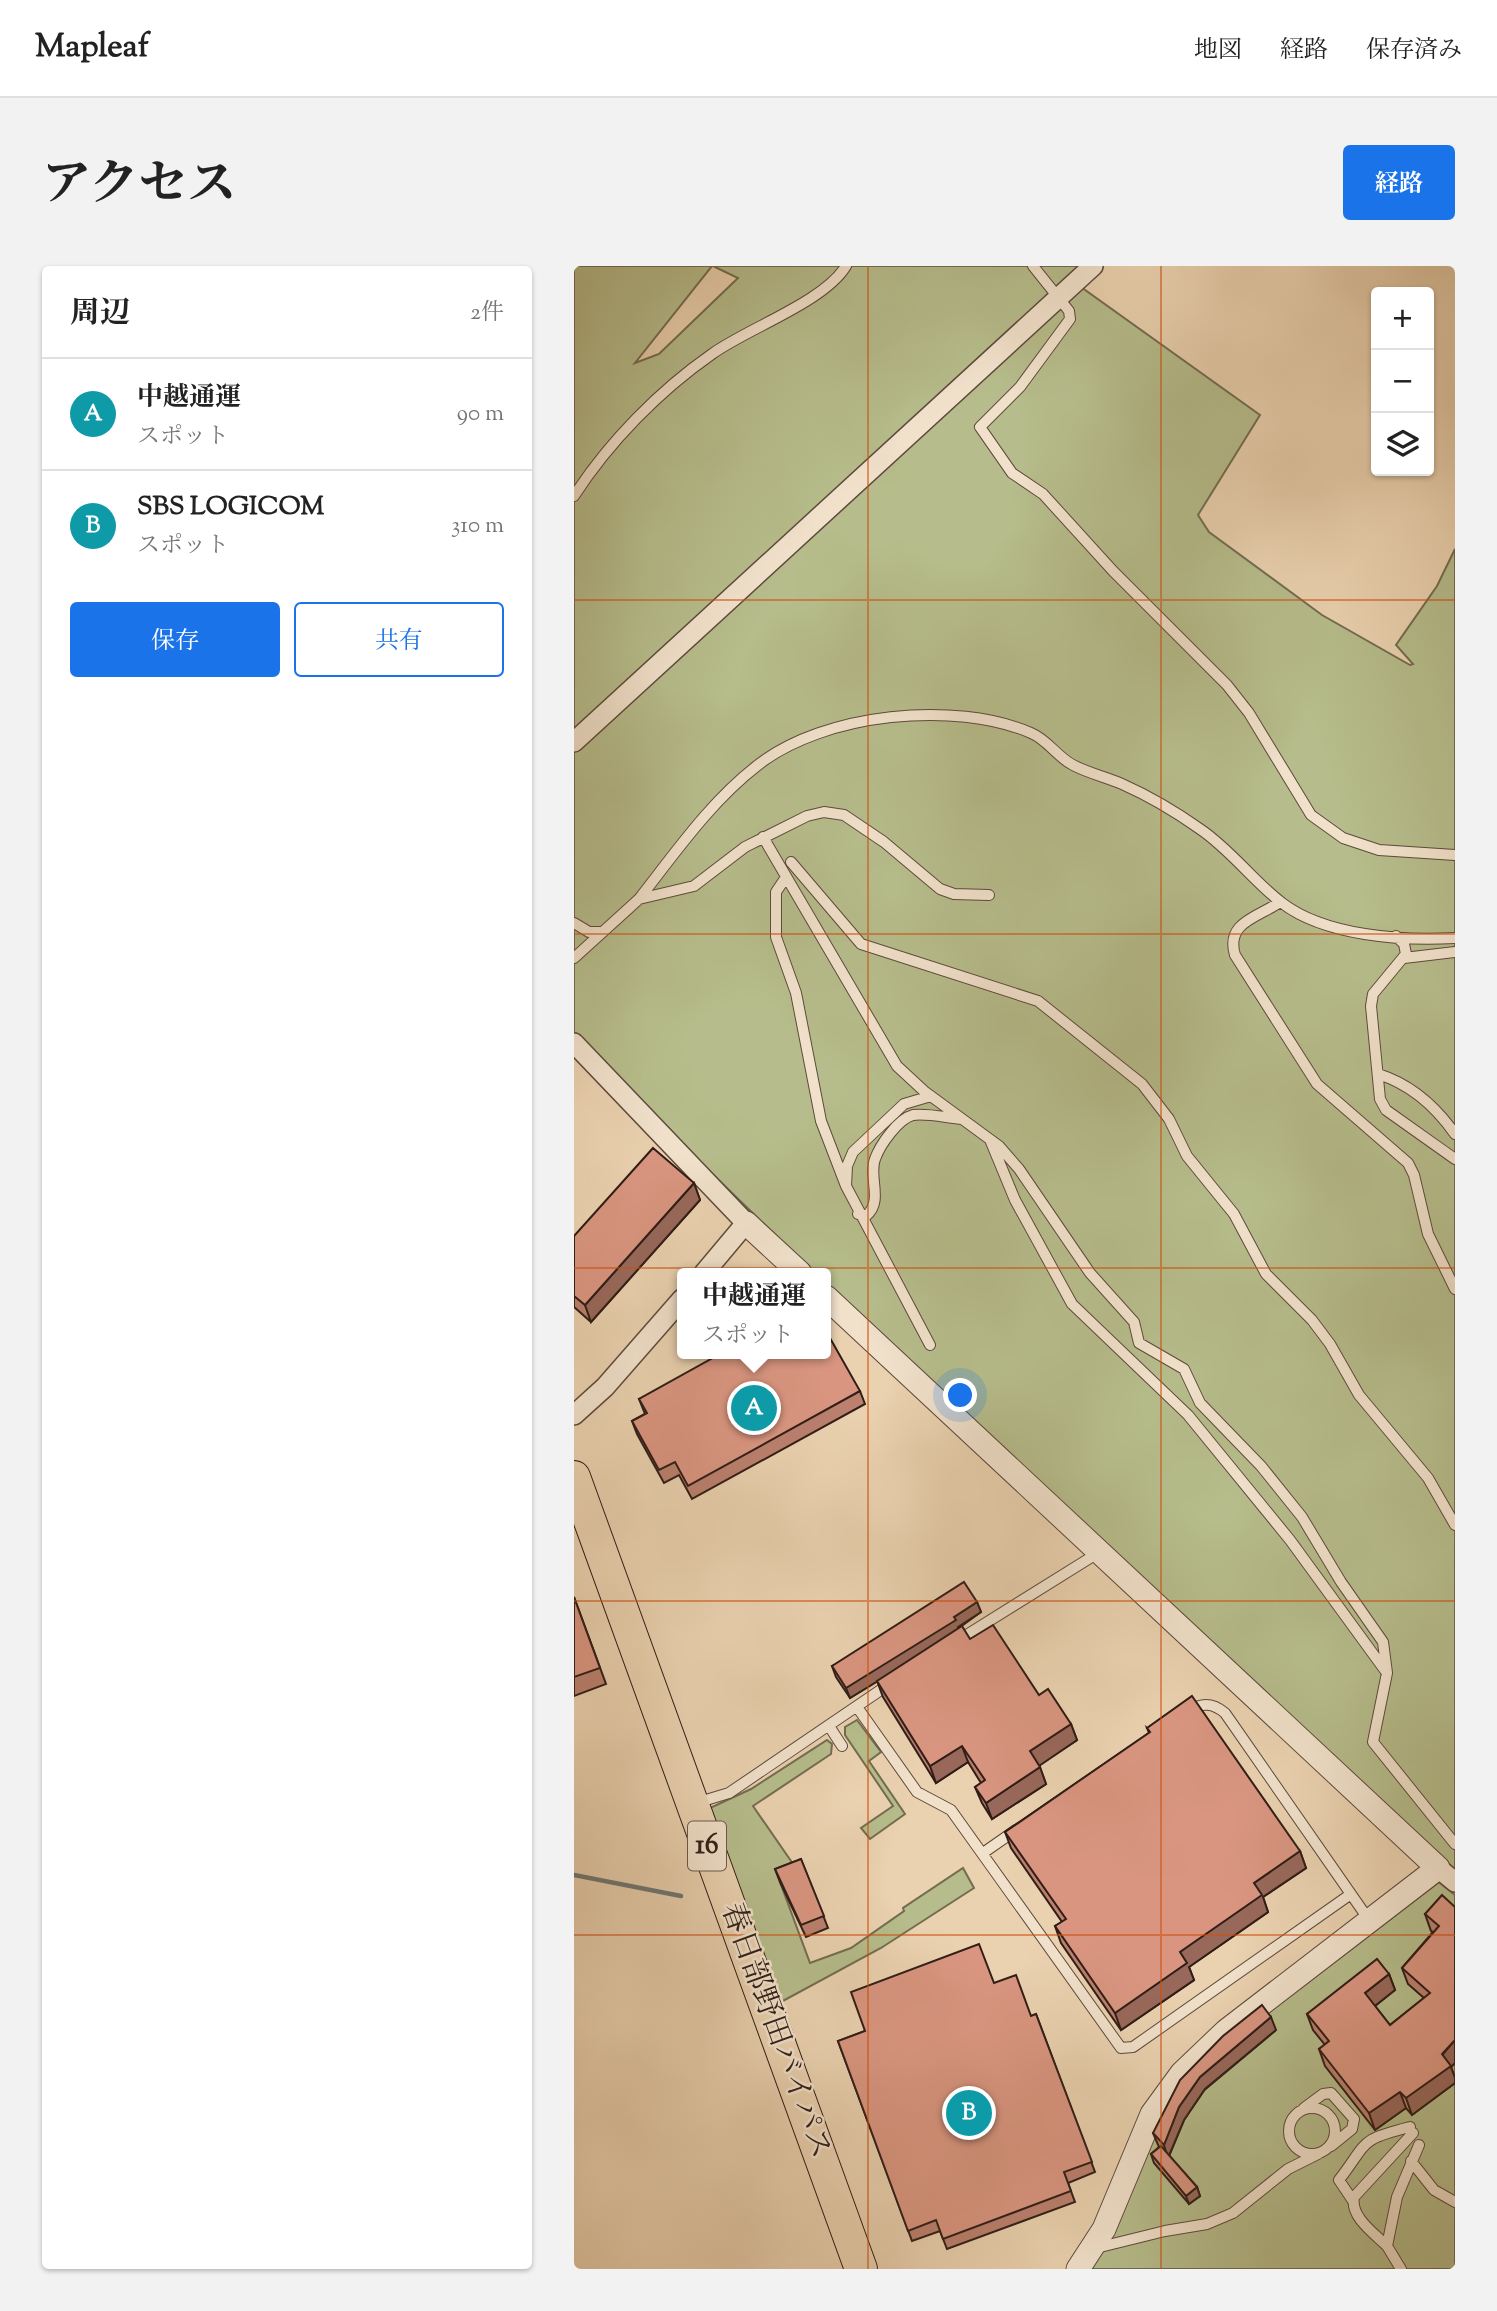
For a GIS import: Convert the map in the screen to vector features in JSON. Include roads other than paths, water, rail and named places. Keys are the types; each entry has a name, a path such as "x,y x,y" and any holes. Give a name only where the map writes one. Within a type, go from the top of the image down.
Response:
{"highway":[{"name":"春日部野田バイパス","path":"574,1477 861,2269"},
{"name":"春日部野田バイパス","path":"574,1538 839,2269"}],"street":[{"path":"574,742 715,616 1093,266"},
{"path":"574,1043 746,1223 795,1268"},
{"path":"708,1268 746,1223"},
{"path":"831,1302 1447,1875 1370,1921 1226,2031 1182,2073 1152,2114 1104,2229 1078,2269"},
{"path":"574,1415 605,1387 677,1305"}],"lane":[{"path":"574,496 611,446 663,394 713,354 828,287 846,266"},
{"path":"1033,266 1069,311 1069,323 1020,387 980,427 1012,473 1043,494 1112,571 1227,685 1249,713 1311,815 1343,838 1378,850 1455,855"},
{"path":"574,958 639,900 684,840 759,764 792,745 833,730 917,714 954,713 992,720 1032,733 1050,744 1070,764 1124,785 1178,814 1237,859 1280,902 1316,922 1347,931 1432,939 1455,938"},
{"path":"639,900 694,886 745,847 807,816 824,812 844,815 884,842 940,889 954,894 989,895"},
{"path":"763,837 897,1066 931,1096 989,1139 1019,1169 1090,1273 1134,1322 1139,1343 1184,1369 1199,1403 1261,1466 1302,1517 1341,1582 1383,1642 1387,1673 1373,1731 1374,1742 1455,1844"},
{"path":"791,862 861,944 1038,1001 1130,1072 1168,1119 1187,1156 1234,1214 1266,1274 1324,1336 1359,1395 1428,1478 1455,1525"},
{"path":"786,877 776,892 776,937 796,993 821,1121 858,1214 930,1345"},
{"path":"800,901 815,891"},
{"path":"1280,902 1237,928 1232,935 1235,955 1317,1084 1408,1163 1414,1175 1428,1234 1455,1289"},
{"path":"574,923 589,932 603,932"},
{"path":"1396,936 1404,944 1405,956"},
{"path":"1432,939 1405,956 1374,994 1371,1006 1380,1099 1386,1110 1455,1159"},
{"path":"1405,956 1455,952"},
{"path":"1378,1074 1398,1080 1418,1094 1455,1134"},
{"path":"846,1186 847,1166 853,1152 904,1104 931,1096"},
{"path":"858,1214 870,1214 876,1195 874,1161 895,1127 912,1115 962,1119"},
{"path":"989,1139 1015,1200 1072,1304 1188,1415 1290,1540 1387,1673"},
{"path":"948,1647 1100,1552"},
{"path":"692,1804 729,1793 901,1676"},
{"path":"1175,1721 1197,1705 1218,1706 1225,1713 1370,1921"},
{"path":"857,1707 918,1792 951,1810 1116,2044 1126,2049 1133,2047 1351,1894"},
{"path":"829,1726 842,1746"},
{"path":"983,1853 1028,1822"},
{"path":"1093,2249 1216,2220 1252,2201 1287,2169 1322,2152 1352,2129 1354,2119 1331,2093 1323,2094 1290,2122 1289,2137 1293,2157 1287,2169"},
{"path":"1289,2137 1303,2153 1322,2152 1334,2138 1333,2123 1329,2116 1316,2109 1301,2111"},
{"path":"1353,2201 1411,2130 1374,2137 1362,2146 1339,2180 1353,2201 1360,2219 1387,2246 1401,2269"},
{"path":"1387,2246 1397,2197 1419,2145"},
{"path":"1411,2161 1434,2190 1455,2202"}],"waterway":[{"path":"574,1875 681,1896"}],"place":[{"name":"中越通運","path":"754,1408"},
{"name":"SBS LOGICOM","path":"969,2113"}]}
